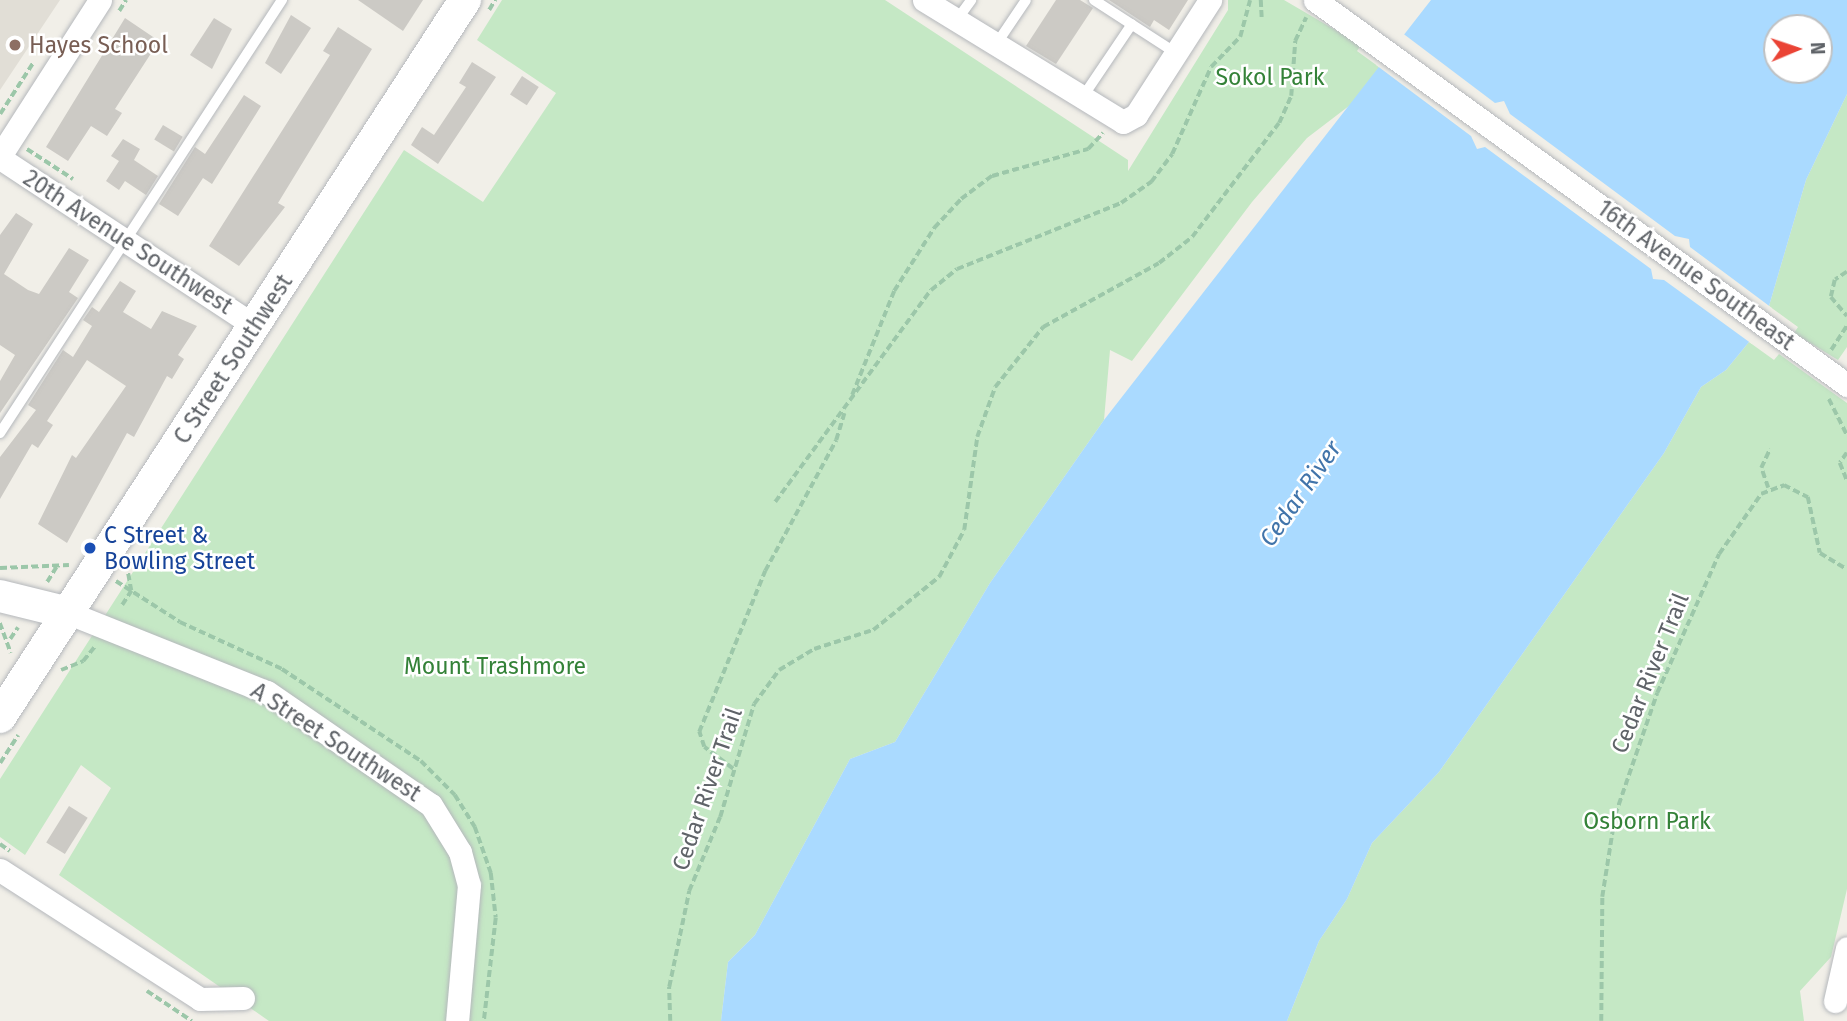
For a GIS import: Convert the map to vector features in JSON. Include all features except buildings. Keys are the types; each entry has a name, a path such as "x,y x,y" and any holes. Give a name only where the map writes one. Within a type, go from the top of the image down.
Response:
{"main road":[{"name":"C Street Southwest","path":"10,725 69,613 465,0"},
{"path":"0,596 69,613"}],"street":[{"path":"0,157 100,0"},
{"path":"924,0 1081,100 1114,127 1136,115 1210,0"},
{"name":"16th Avenue Southeast","path":"1310,9 1369,34 1847,385"},
{"name":"20th Avenue Southwest","path":"0,157 255,326"},
{"name":"A Street Southwest","path":"69,613 267,692 431,805 460,852 468,885 457,1021"},
{"path":"0,870 200,999 243,998"},
{"path":"1835,1001 1847,948"}],"lane":[{"path":"0,433 282,0"},
{"path":"957,21 971,0"},
{"path":"995,46 1026,0"},
{"path":"1094,0 1176,53"},
{"path":"1081,100 1132,24"}],"path":[{"path":"850,400 931,290 957,269 1121,203 1151,182 1172,154 1210,66 1240,37 1250,0"},
{"path":"1261,0 1262,18"},
{"name":"Cedar River Trail","path":"670,1021 669,987 689,891 754,704 779,670 814,649 873,630 939,578 964,530 977,437 995,387 1051,321 1125,283 1192,237 1279,123 1310,9"},
{"path":"775,502 844,411 894,291 943,218 992,176 1080,152 1114,127"},
{"path":"1847,272 1835,280 1831,297 1847,316"},
{"path":"1828,355 1847,325"},
{"path":"1824,394 1847,435"},
{"path":"733,769 704,747 699,732 749,607 836,440 844,411"},
{"path":"1770,449 1761,468 1768,488 1803,491 1820,553 1847,569"},
{"path":"1847,453 1840,463 1847,480"},
{"name":"Cedar River Trail","path":"1601,1021 1602,897 1615,815 1704,585 1729,537 1768,488"},
{"path":"0,568 57,566 77,556"},
{"path":"47,582 57,566"},
{"path":"0,623 10,639"},
{"path":"6,664 10,639 18,627"},
{"path":"54,680 95,646"},
{"path":"0,763 10,725"}],"shaded area":[{"name":"Hayes School","path":"0,0 60,0 0,90"}],"green space":[{"name":"Mount Trashmore","path":"502,0 885,0 1128,160 1128,171 1228,10 1228,0 1284,0 1361,45 1357,51 1379,67 1362,96 1307,138 1252,202 1132,361 1110,350 1104,420 990,583 895,742 850,759 755,935 728,962 721,1021 269,1021 59,875 111,788 81,765 25,855 0,837 0,779 404,150 483,202 556,93 477,40"},
{"path":"1847,94 1847,347 1838,360 1794,333 1798,327 1769,306 1806,180"},
{"name":"Osborn Park","path":"1749,342 1774,360 1779,354 1847,403 1847,889 1831,957 1800,991 1804,1021 1287,1021 1319,941 1347,899 1372,843 1439,772 1664,453 1701,387 1726,370"}],"water":[{"name":"Cedar River","path":"1431,0 1847,0 1847,94 1806,180 1769,306 1749,342 1726,370 1701,387 1664,453 1439,772 1372,843 1347,899 1319,941 1287,1021 721,1021 728,962 755,935 850,759 895,742 990,583 1104,420"}],"pier":[{"path":"1401,32 1495,103 1504,101 1510,114 1675,236 1689,239 1690,247 1772,308 1752,344 1664,280 1653,279 1651,269 1485,147 1477,149 1471,136 1376,65"}],"place":[{"name":"Hayes School","path":"15,45"},
{"name":"C Street & Bowling Street","path":"90,548"}],"park label":[{"name":"Sokol Park","path":"1270,77"}]}
